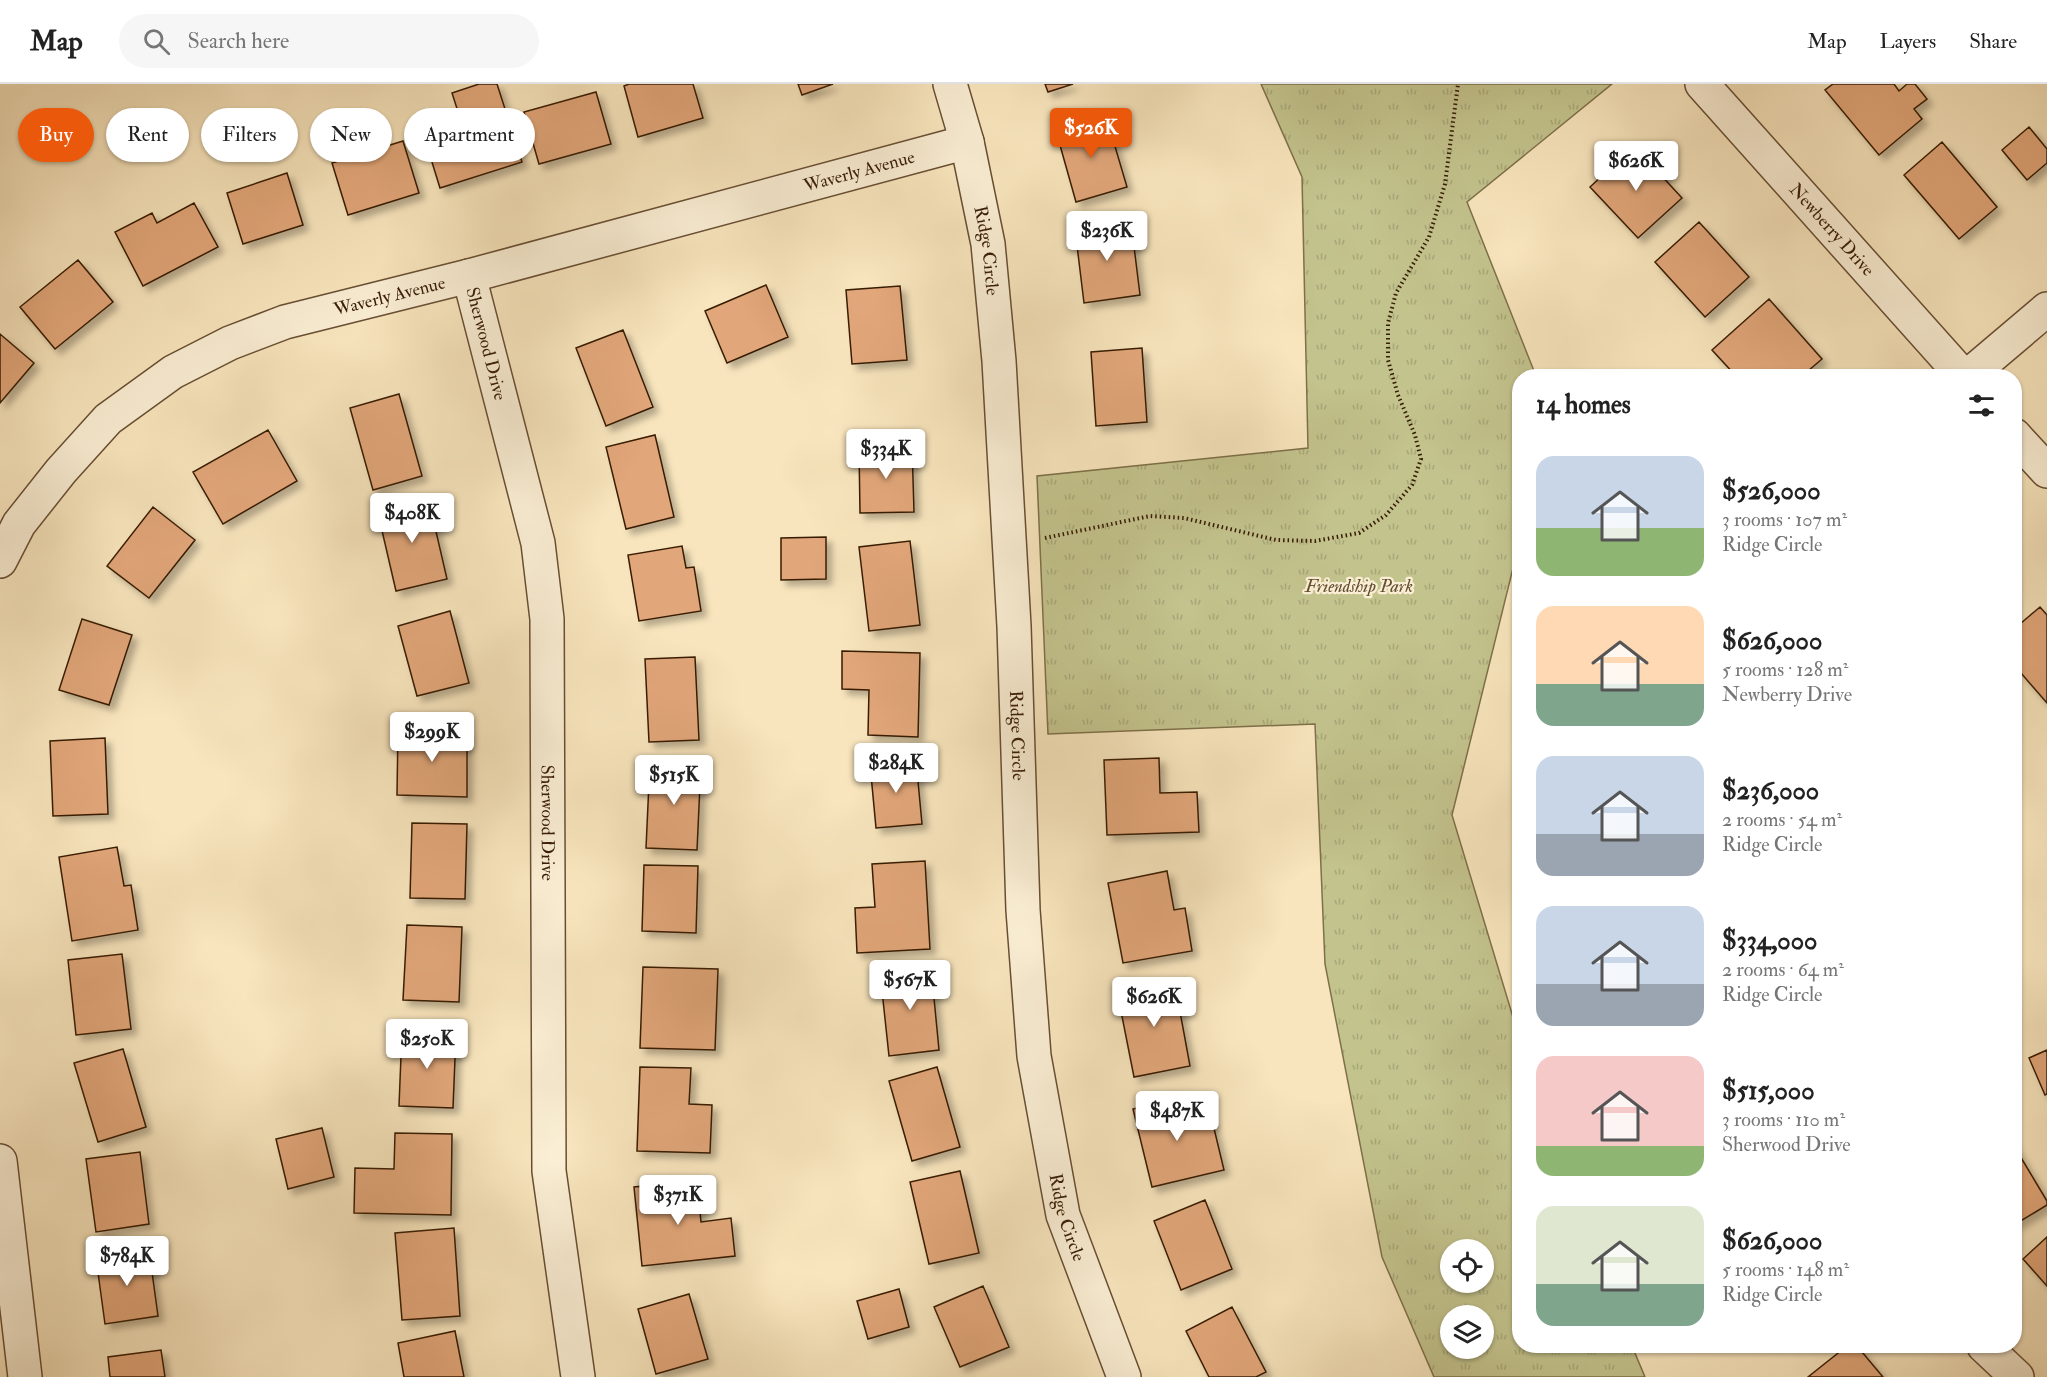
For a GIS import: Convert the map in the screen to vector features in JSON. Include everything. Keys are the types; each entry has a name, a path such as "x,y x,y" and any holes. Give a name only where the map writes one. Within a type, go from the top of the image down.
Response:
{"street":[{"name":"Ridge Circle","path":"950,84 967,142 988,244 999,361 1009,546 1023,910 1034,1056 1064,1215 1124,1377"},
{"name":"Newberry Drive","path":"1701,84 1957,369"},
{"name":"Waverly Avenue","path":"0,561 26,515 61,471 108,419 173,372 230,343 285,322 468,276 967,142"},
{"name":"Sherwood Drive","path":"468,276 538,543 547,618 549,1171 578,1377"},
{"path":"1976,369 2047,309"},
{"path":"2022,444 2047,471"},
{"path":"0,1161 25,1377"},
{"path":"1991,1353 2017,1377"}],"path":[{"path":"1009,546 1150,516 1184,518 1276,540 1315,541 1359,533 1386,515 1412,485 1421,459 1415,435 1398,394 1388,360 1388,323 1396,293 1429,237 1445,184 1458,84"}],"green space":[{"name":"Friendship Park","path":"1261,84 1612,84 1467,202 1533,369 1512,369 1512,572 1452,815 1512,1014 1512,1353 1635,1353 1645,1377 1434,1377 1382,1257 1325,964 1315,724 1048,734 1037,476 1308,448 1302,177"}],"building":[{"path":"479,84 497,84 505,108 457,108 452,93"},
{"path":"629,84 693,84 703,118 638,137 624,86"},
{"path":"798,84 833,84 802,95"},
{"path":"1045,84 1073,84 1048,92"},
{"path":"1833,84 1894,84 1899,91 1907,84 1915,84 1927,99 1914,109 1922,119 1879,155 1825,90"},
{"path":"596,92 611,144 539,164 535,150 535,109"},
{"path":"1106,116 1127,187 1076,202 1056,131"},
{"path":"2029,127 2047,149 2047,163 2027,180 2002,150"},
{"path":"403,141 404,162 409,162 419,193 348,215 332,163 392,162 392,144"},
{"path":"1942,142 1997,207 1959,239 1904,175"},
{"path":"1634,146 1682,198 1638,238 1590,187"},
{"path":"432,162 522,162 440,188"},
{"path":"287,173 303,225 243,244 227,193"},
{"path":"194,203 218,247 143,286 115,232 152,213 157,223"},
{"path":"1131,222 1140,295 1084,303 1075,229"},
{"path":"1699,222 1749,277 1705,317 1655,262"},
{"path":"78,260 113,302 55,349 20,307"},
{"path":"766,285 788,337 727,363 705,311"},
{"path":"900,286 907,360 852,364 846,290"},
{"path":"1769,299 1822,359 1810,369 1730,369 1712,350"},
{"path":"623,330 653,407 606,426 576,348"},
{"path":"0,334 34,363 0,403"},
{"path":"1142,348 1147,422 1096,426 1091,352"},
{"path":"399,394 422,476 373,490 350,408"},
{"path":"268,430 297,481 223,524 193,472"},
{"path":"655,435 674,517 626,529 606,447"},
{"path":"912,445 914,512 860,513 859,448"},
{"path":"428,497 447,579 396,591 377,509"},
{"path":"153,507 195,540 149,598 107,566"},
{"path":"826,537 826,579 781,580 781,538"},
{"path":"910,541 920,625 869,631 859,547"},
{"path":"682,546 686,568 694,567 701,611 639,621 628,555"},
{"path":"2040,607 2047,615 2047,703 2022,674 2022,622"},
{"path":"450,611 469,683 417,696 398,626"},
{"path":"82,619 132,635 109,705 59,690"},
{"path":"842,651 920,653 918,737 868,735 869,690 842,689"},
{"path":"695,657 699,740 649,742 645,659"},
{"path":"398,729 467,731 467,797 397,795"},
{"path":"105,738 108,814 53,816 50,741"},
{"path":"1159,758 1160,793 1197,792 1199,832 1107,835 1104,760"},
{"path":"916,760 922,824 876,828 870,764"},
{"path":"650,761 701,763 697,850 646,848"},
{"path":"412,823 467,824 465,899 410,898"},
{"path":"117,847 124,886 131,885 138,930 72,941 59,857"},
{"path":"925,861 930,949 857,953 855,908 875,907 872,864"},
{"path":"644,865 698,866 696,933 642,931"},
{"path":"1167,871 1174,910 1185,908 1192,951 1123,963 1108,883"},
{"path":"407,925 462,927 459,1002 403,1000"},
{"path":"122,954 131,1029 76,1035 68,960"},
{"path":"643,967 718,969 715,1050 640,1048"},
{"path":"931,967 939,1050 889,1056 880,972"},
{"path":"1174,979 1190,1066 1134,1077 1117,991"},
{"path":"402,1031 456,1034 453,1108 399,1106"},
{"path":"123,1049 146,1127 98,1142 74,1063"},
{"path":"2047,1050 2047,1094 2045,1095 2029,1058"},
{"path":"640,1067 691,1068 689,1104 712,1105 710,1153 637,1151"},
{"path":"937,1067 960,1147 912,1161 889,1081"},
{"path":"1191,1094 1198,1124 1212,1120 1224,1170 1152,1187 1133,1109"},
{"path":"322,1128 334,1177 288,1189 276,1139"},
{"path":"395,1133 452,1134 451,1215 354,1213 355,1168 394,1169"},
{"path":"140,1152 149,1224 96,1232 86,1159"},
{"path":"2022,1159 2047,1201 2047,1205 2022,1220"},
{"path":"960,1171 979,1253 929,1264 910,1182"},
{"path":"697,1181 701,1222 731,1218 735,1256 642,1266 634,1187"},
{"path":"1205,1200 1232,1269 1181,1290 1154,1221"},
{"path":"454,1228 460,1316 402,1320 395,1233"},
{"path":"2047,1237 2047,1286 2023,1259"},
{"path":"149,1250 158,1316 105,1324 96,1258"},
{"path":"983,1286 1009,1347 960,1367 934,1307"},
{"path":"899,1289 909,1327 868,1339 857,1301"},
{"path":"689,1294 708,1359 656,1374 638,1309"},
{"path":"1232,1307 1266,1372 1256,1377 1209,1377 1186,1331"},
{"path":"455,1331 464,1377 404,1377 398,1343"},
{"path":"161,1350 165,1377 110,1377 108,1357"},
{"path":"1838,1353 1863,1353 1883,1377 1808,1377"}]}
